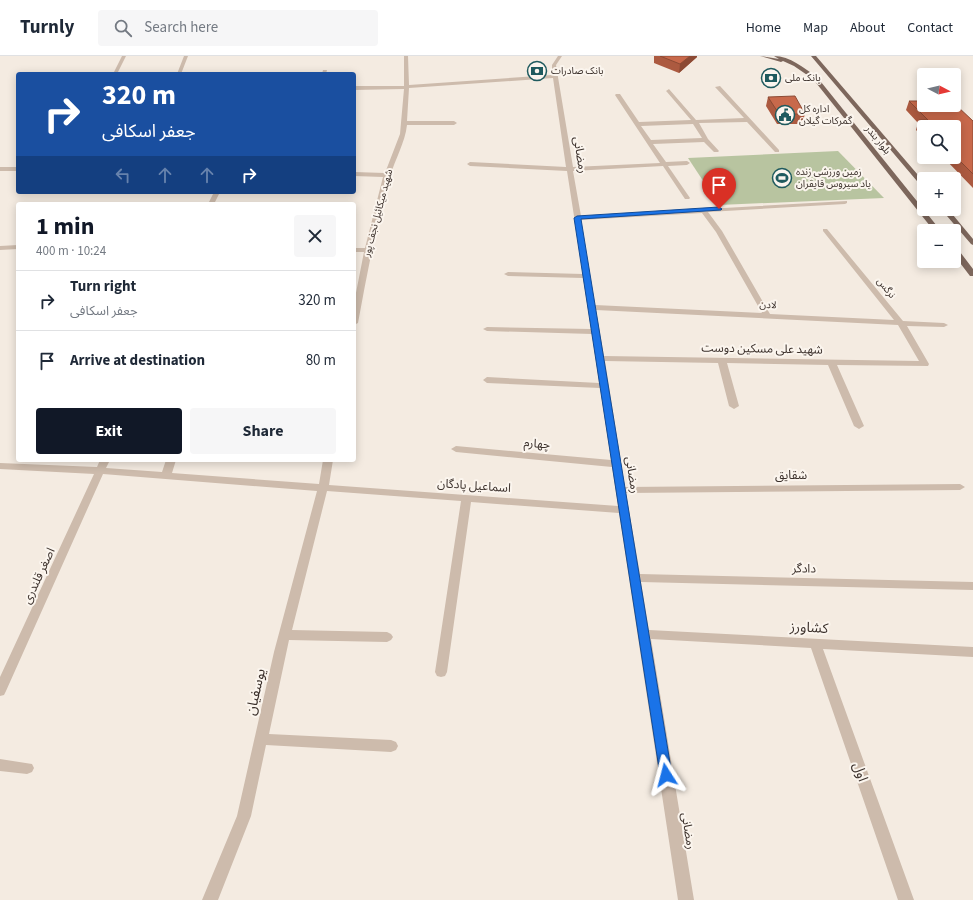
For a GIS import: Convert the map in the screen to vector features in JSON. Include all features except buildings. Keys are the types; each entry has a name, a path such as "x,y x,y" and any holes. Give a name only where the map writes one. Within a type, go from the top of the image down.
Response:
{"main road":[{"path":"762,56 794,64"},
{"name":"بلوار بندر","path":"776,56 794,64 815,78 916,188"},
{"name":"بلوار بندر","path":"812,56 916,188 934,224"},
{"path":"950,216 973,243"},
{"path":"961,259 973,274"}],"street":[{"path":"116,72 124,56"},
{"path":"180,72 186,56"},
{"name":"شهید میکائیل نجف پور","path":"356,313 368,250 387,175 403,134 408,87 406,56"},
{"name":"رمضانی","path":"560,56 554,66 554,76 686,900"},
{"path":"356,88 408,87 554,76"},
{"path":"718,87 777,151"},
{"path":"669,91 695,122 706,140 716,151"},
{"path":"618,95 687,198"},
{"path":"638,124 748,120"},
{"path":"405,123 454,123"},
{"path":"650,142 706,140"},
{"path":"470,164 569,169 687,163"},
{"path":"0,169 16,169"},
{"path":"356,174 387,175"},
{"path":"577,218 845,202"},
{"path":"703,210 719,230 767,315"},
{"name":"نرگس","path":"825,230 900,323 925,364"},
{"path":"0,248 16,247"},
{"path":"356,250 368,250"},
{"path":"508,274 586,276"},
{"name":"لادن","path":"591,307 944,325"},
{"path":"487,329 595,332"},
{"name":"شهید علی مسکین دوست","path":"600,358 925,364"},
{"path":"722,360 734,406"},
{"path":"831,362 859,426"},
{"path":"487,380 604,386"},
{"name":"چهارم","path":"456,449 617,464"},
{"name":"اصغر قلندری","path":"0,691 104,462"},
{"path":"166,476 170,462"},
{"path":"323,488 328,462"},
{"name":"اسماعیل پادگان","path":"0,466 101,471 624,510"},
{"name":"شقایق","path":"621,490 960,487"},
{"name":"یوسفیان","path":"213,898 244,816 285,635 323,488"},
{"path":"441,672 466,499"},
{"name":"دادگر","path":"635,578 973,586"},
{"name":"کشاورز","path":"643,634 973,652"},
{"path":"285,635 387,637"},
{"name":"اول","path":"815,643 906,900"},
{"path":"261,739 391,746"},
{"path":"0,765 27,768"}],"green space":[{"name":"زمین ورزشی زنده یاد سیروس قایقران","path":"838,151 884,198 719,205 688,158"}],"place":[{"name":"بانک صادرات","path":"537,71"},
{"name":"بانک ملی","path":"771,78"},
{"name":"اداره کل گمرکات گیلان","path":"785,115"},
{"name":"زمین ورزشی زنده یاد سیروس قایقران","path":"782,178"}],"route":[{"path":"666,775 577,218 719,209"}]}
